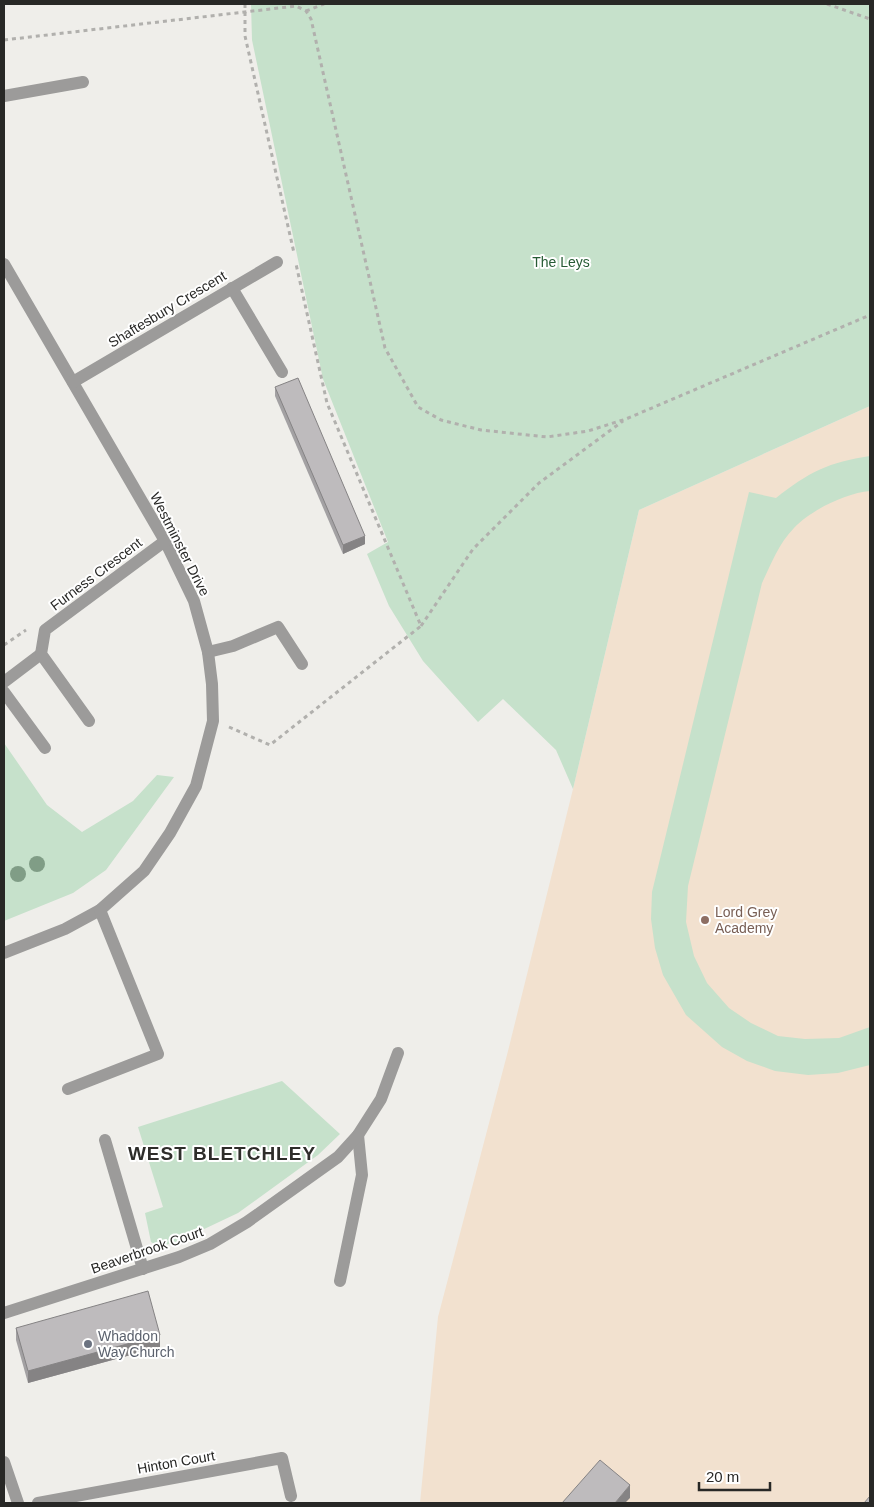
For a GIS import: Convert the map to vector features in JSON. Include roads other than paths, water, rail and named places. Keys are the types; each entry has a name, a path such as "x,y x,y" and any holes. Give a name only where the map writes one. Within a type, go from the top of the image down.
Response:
{"street":[{"path":"4,96 83,82"},
{"name":"Shaftesbury Crescent","path":"73,382 277,262"},
{"name":"Westminster Drive","path":"4,264 165,541 194,600 208,652 212,684 213,721 196,786 170,834 144,871 100,910 66,929 4,953"},
{"path":"232,288 282,372"},
{"name":"Furness Crescent","path":"41,654 45,630 165,541"},
{"path":"208,652 233,646 278,627 302,664"},
{"path":"4,682 41,654 88,721"},
{"path":"4,692 45,748"},
{"path":"68,1089 158,1054 100,910"},
{"name":"Beaverbrook Court","path":"4,1313 179,1257 210,1244 248,1222 338,1157 358,1135 381,1099 398,1053"},
{"path":"340,1281 362,1175 358,1135"},
{"path":"105,1140 143,1269"},
{"name":"Hinton Court","path":"38,1503 282,1458 291,1496"},
{"path":"4,1462 18,1503"}],"place":[{"name":"Lord Grey Academy","path":"705,920"},
{"name":"Whaddon Way Church","path":"88,1344"}],"district":[{"name":"WEST BLETCHLEY","path":"222,1153"}],"park label":[{"name":"The Leys","path":"561,262"}]}
